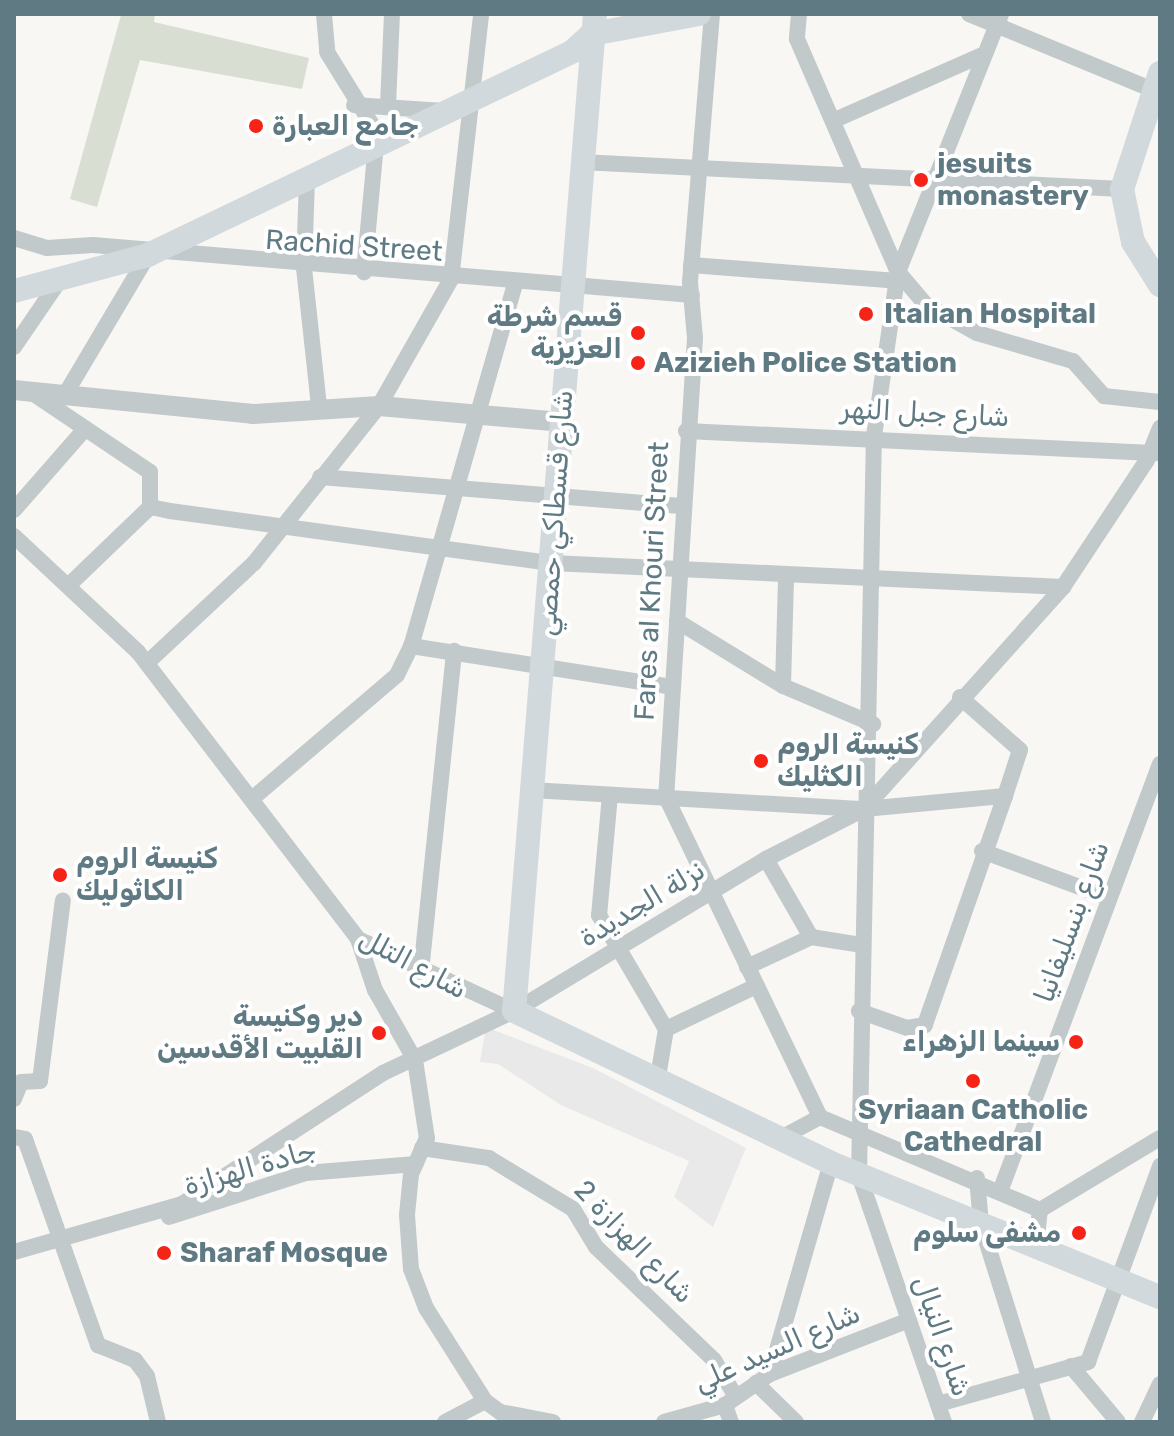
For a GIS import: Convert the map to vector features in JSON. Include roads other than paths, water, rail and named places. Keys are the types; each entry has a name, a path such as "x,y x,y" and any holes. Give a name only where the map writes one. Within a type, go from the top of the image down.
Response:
{"main road":[{"path":"14,291 148,255 573,51 594,24 699,14"},
{"name":"شارع قسطاكي حمصي","path":"514,1011 563,422 570,285 594,24"},
{"path":"1156,82 1122,189 1133,242 1160,285"},
{"name":"شارع التلل","path":"514,1011 657,1083 831,1163 1160,1297"}],"street":[{"path":"324,14 327,52 354,105 375,127 364,272"},
{"path":"388,105 392,14"},
{"path":"147,663 281,527 379,406 451,279 481,14"},
{"name":"Fares al Khouri Street","path":"712,14 691,265 686,431 666,797 709,895 820,1117"},
{"path":"799,14 797,39 862,177 897,277 926,305 977,333 1073,361 1104,396 1160,402"},
{"path":"969,14 998,19 1156,82"},
{"name":"شارع النيال","path":"944,1422 859,1175 857,1131 864,809 873,724 874,436 897,277 933,178 998,19"},
{"path":"837,119 982,55"},
{"path":"354,105 388,105 444,112"},
{"path":"581,162 701,172 933,178 1122,189"},
{"path":"307,178 304,268 319,406"},
{"name":"Rachid Street","path":"14,238 47,248 93,245 148,255 692,295"},
{"path":"66,393 148,255"},
{"path":"691,265 897,277"},
{"path":"14,347 59,281"},
{"path":"253,798 397,675 411,646 443,550 515,284"},
{"path":"22,390 253,414 319,406 379,406 479,412 563,422"},
{"path":"22,390 150,472 150,507 68,586"},
{"name":"نزلة الجديدة","path":"14,1252 182,1204 383,1073 514,1011 766,859 864,809 960,697 1063,587 1155,452 1160,427"},
{"path":"14,510 85,429"},
{"name":"شارع جبل النهر","path":"686,431 874,436 1155,452"},
{"path":"320,477 681,506"},
{"path":"150,507 552,563 786,579 1063,587"},
{"name":"شارع التلل","path":"14,536 147,663 358,939 421,972 514,1011"},
{"path":"783,686 786,579"},
{"path":"677,621 783,686 873,724"},
{"path":"411,646 454,651 543,671 672,687"},
{"path":"421,972 454,651"},
{"path":"859,1011 907,1028 925,1025 982,851 1020,750 960,697"},
{"name":"شارع بنسليفانيا","path":"1001,1189 1109,898 1156,788 1160,764"},
{"path":"531,790 864,809 1005,796"},
{"path":"610,795 599,915 666,1029 657,1083"},
{"path":"982,851 1109,898"},
{"path":"766,859 811,937"},
{"path":"14,1099 21,1082 40,1081 63,900"},
{"path":"747,967 811,937 862,945"},
{"path":"358,939 375,990 415,1060 427,1138 419,1156 407,1215 411,1269 426,1308 485,1401 500,1412 553,1422"},
{"path":"666,1029 756,986"},
{"path":"779,1139 820,1117 977,1178 1040,1210"},
{"path":"1040,1210 1156,1140 1160,1122"},
{"path":"14,1137 25,1139 55,1240 98,1345 135,1360 147,1376 158,1422"},
{"name":"جادة الهزازة","path":"147,1214 199,1212 306,1173 419,1156"},
{"name":"شارع الهزازة 2","path":"419,1156 489,1158 573,1209 596,1247 714,1360 731,1401 731,1422"},
{"path":"796,1422 763,1378 831,1163"},
{"path":"938,1404 1088,1362 1160,1166"},
{"path":"977,1178 981,1224 1043,1422"},
{"path":"1036,1247 1040,1210"},
{"name":"شارع السيد علي","path":"664,1422 731,1401 763,1378 909,1320"},
{"path":"1071,1366 1118,1422"},
{"path":"1142,1422 1160,1384"},
{"path":"445,1422 485,1401"}],"place":[{"name":"جامع العبارة","path":"256,126"},
{"name":"jesuits monastery","path":"921,180"},
{"name":"Italian Hospital","path":"866,314"},
{"name":"قسم شرطة العزيزية","path":"638,333"},
{"name":"Azizieh Police Station","path":"638,363"},
{"name":"كنيسة الروم الكثليك","path":"761,761"},
{"name":"كنيسة الروم الكاثوليك","path":"60,875"},
{"name":"دير وكنيسة القلبيت الأقدسين","path":"379,1033"},
{"name":"سينما الزهراء","path":"1076,1042"},
{"name":"Syriaan Catholic Cathedral","path":"973,1081"},
{"name":"مشفى سلوم","path":"1079,1233"},
{"name":"Sharaf Mosque","path":"164,1253"}]}
